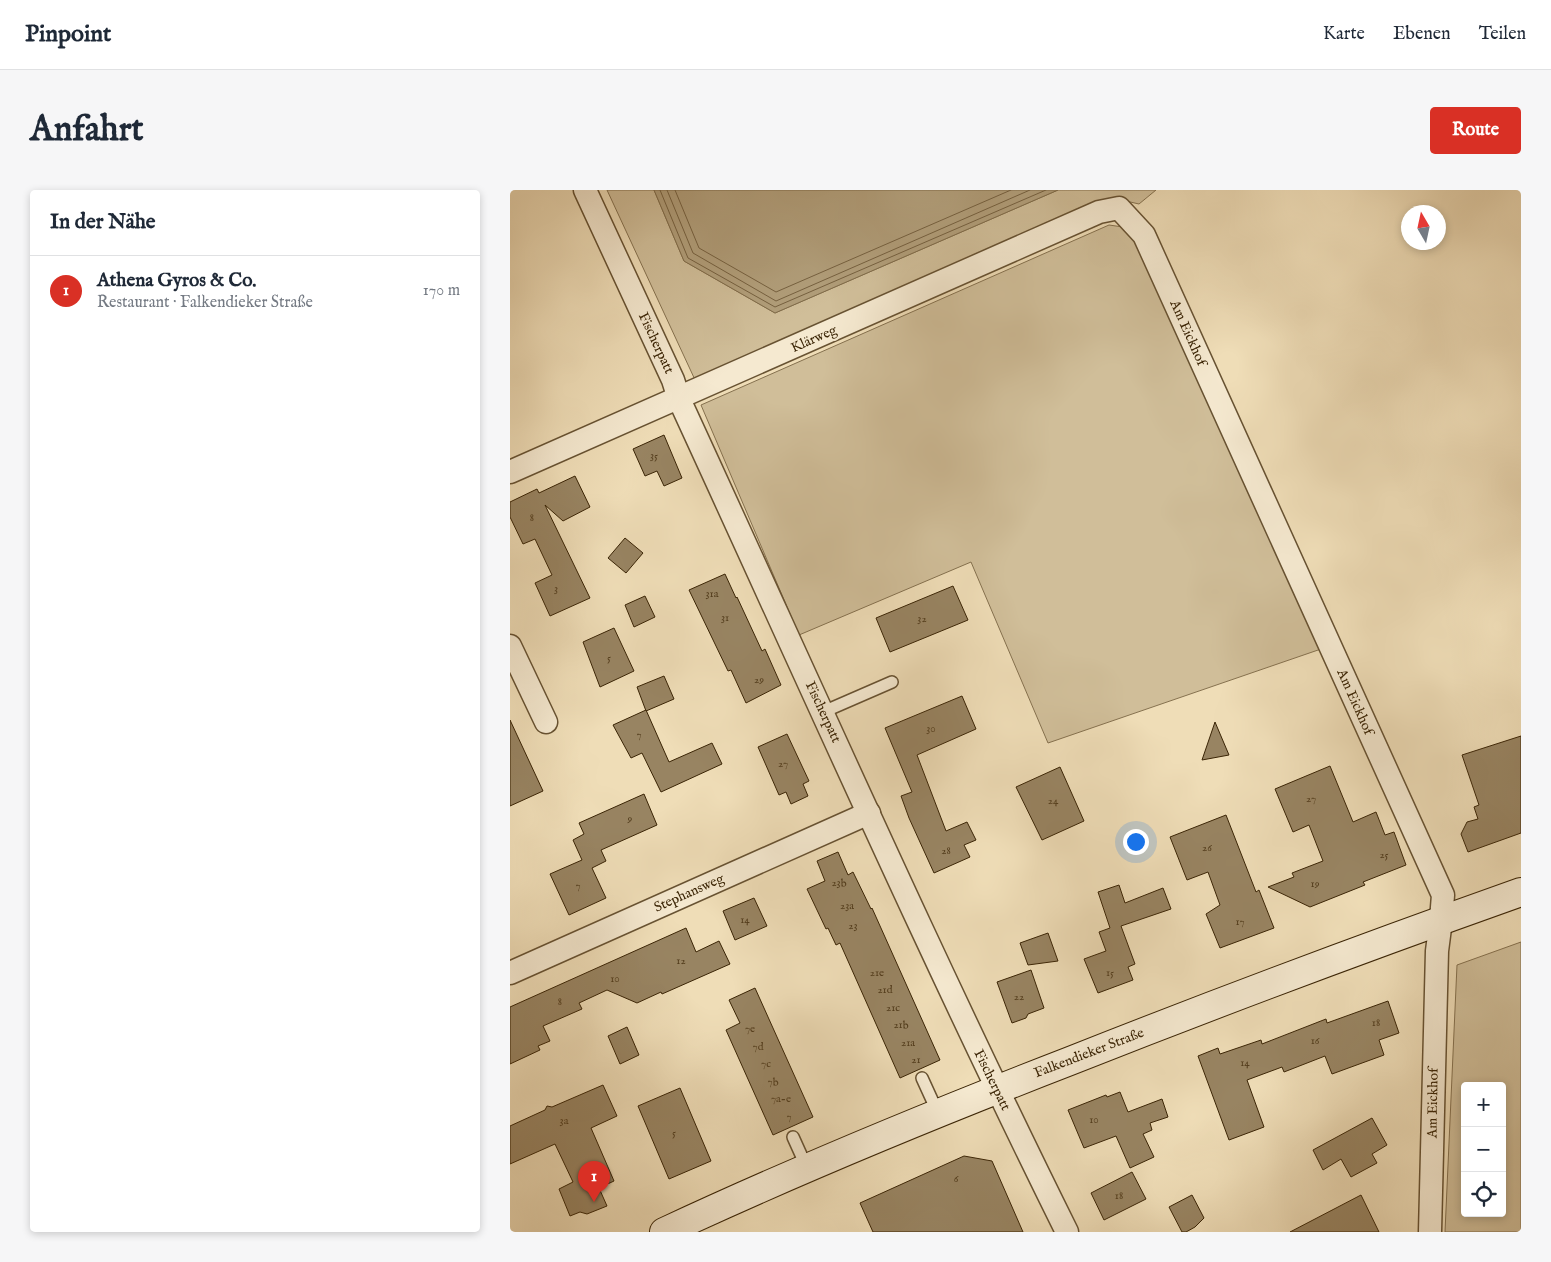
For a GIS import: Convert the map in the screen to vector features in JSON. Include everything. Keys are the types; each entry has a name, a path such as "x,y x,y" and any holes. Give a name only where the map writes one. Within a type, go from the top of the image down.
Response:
{"street":[{"name":"Fischerpatt","path":"585,190 674,380 680,399 869,812 924,937 1067,1232"},
{"name":"Klärweg","path":"510,472 680,399 1099,212 1119,208"},
{"name":"Am Eickhof","path":"1119,208 1144,235 1443,895 1442,920 1437,950 1430,1232"},
{"path":"510,646 546,722"},
{"name":"Stephansweg","path":"510,973 869,812"},
{"name":"Falkendieker Straße","path":"664,1232 807,1168 997,1089 1232,997 1521,892"}],"lane":[{"path":"823,712 892,682"},
{"path":"922,1078 938,1113"},
{"path":"793,1138 807,1168"}],"shaded area":[{"path":"607,190 654,190 684,261 775,313 1058,190 1156,190 1139,204 1113,198 696,382"},
{"path":"1109,225 1123,227 1134,240 1321,649 1048,743 971,562 799,635 701,405"},
{"path":"1521,942 1521,1232 1445,1232 1457,965"}],"water":[{"path":"654,190 1058,190 775,313 684,261"}],"building":[{"path":"664,435 682,478 664,486 657,471 645,476 633,449"},
{"path":"575,476 590,507 563,521 545,505 590,598 550,616 535,583 552,575 535,539 523,544 510,517 510,502 537,489 539,493"},
{"path":"625,538 643,553 626,573 608,558"},
{"path":"725,574 762,651 765,649 781,685 746,703 731,670 728,671 689,590"},
{"path":"953,586 968,620 890,652 876,618"},
{"path":"645,596 655,617 634,627 625,605"},
{"path":"614,628 634,671 600,687 583,642"},
{"path":"664,676 674,699 646,711 637,687"},
{"path":"962,696 976,729 917,755 946,831 967,822 976,840 964,845 970,857 934,873 901,796 912,792 885,728"},
{"path":"646,710 669,762 712,743 722,764 661,792 642,753 631,758 613,725"},
{"path":"510,720 543,791 510,806"},
{"path":"1215,722 1229,755 1202,760"},
{"path":"787,734 809,781 803,784 808,796 791,804 786,792 779,795 758,747"},
{"path":"1521,736 1521,833 1468,852 1461,834 1467,822 1478,819 1474,807 1479,805 1462,755"},
{"path":"1330,766 1353,822 1376,812 1385,835 1394,832 1406,865 1363,882 1365,885 1310,907 1268,887 1294,877 1292,873 1323,861 1309,825 1293,832 1275,789"},
{"path":"1060,767 1084,821 1042,840 1016,787"},
{"path":"644,794 657,825 601,850 606,861 592,868 606,898 569,915 550,874 582,860 573,840 584,834 579,823"},
{"path":"1226,815 1256,892 1259,890 1274,928 1220,948 1206,914 1220,905 1208,872 1187,880 1170,837"},
{"path":"838,852 848,875 853,872 872,908 940,1060 900,1078 840,943 836,945 828,928 826,929 807,889 825,881 817,861"},
{"path":"1119,885 1125,903 1163,888 1171,909 1121,926 1135,964 1128,967 1133,980 1098,993 1084,959 1106,951 1099,932 1110,928 1098,892"},
{"path":"754,898 767,926 735,940 723,911"},
{"path":"686,928 696,952 719,941 730,964 637,1003 607,990 579,1003 582,1009 543,1026 550,1041 538,1046 540,1050 510,1064 510,1007"},
{"path":"1048,933 1058,961 1028,965 1020,943"},
{"path":"1031,970 1044,1008 1012,1023 997,982"},
{"path":"755,988 813,1117 773,1135 726,1030 740,1023 729,1000"},
{"path":"1388,1001 1399,1033 1379,1040 1384,1055 1332,1074 1325,1056 1284,1072 1282,1067 1247,1080 1264,1127 1229,1140 1198,1056 1218,1048 1220,1054 1261,1040 1262,1044 1326,1019 1327,1023"},
{"path":"627,1027 639,1055 620,1064 608,1036"},
{"path":"603,1085 617,1116 591,1128 614,1181 599,1188 607,1206 587,1214 580,1212 570,1216 559,1189 573,1182 555,1144 510,1164 510,1126 545,1110 547,1106 552,1107"},
{"path":"680,1088 711,1161 669,1179 638,1106"},
{"path":"1120,1092 1128,1112 1162,1099 1168,1117 1150,1123 1152,1130 1143,1134 1154,1157 1130,1168 1116,1136 1084,1148 1068,1110 1106,1095 1107,1097"},
{"path":"1372,1118 1387,1145 1372,1154 1377,1163 1351,1177 1341,1159 1323,1170 1313,1150"},
{"path":"964,1156 992,1161 1023,1232 873,1232 860,1203"},
{"path":"1132,1172 1146,1199 1104,1220 1091,1193"},
{"path":"1192,1195 1204,1218 1195,1227 1182,1232 1169,1207"},
{"path":"1361,1195 1379,1232 1290,1232"}],"place":[{"name":"Athena Gyros & Co.","path":"594,1202"}]}
